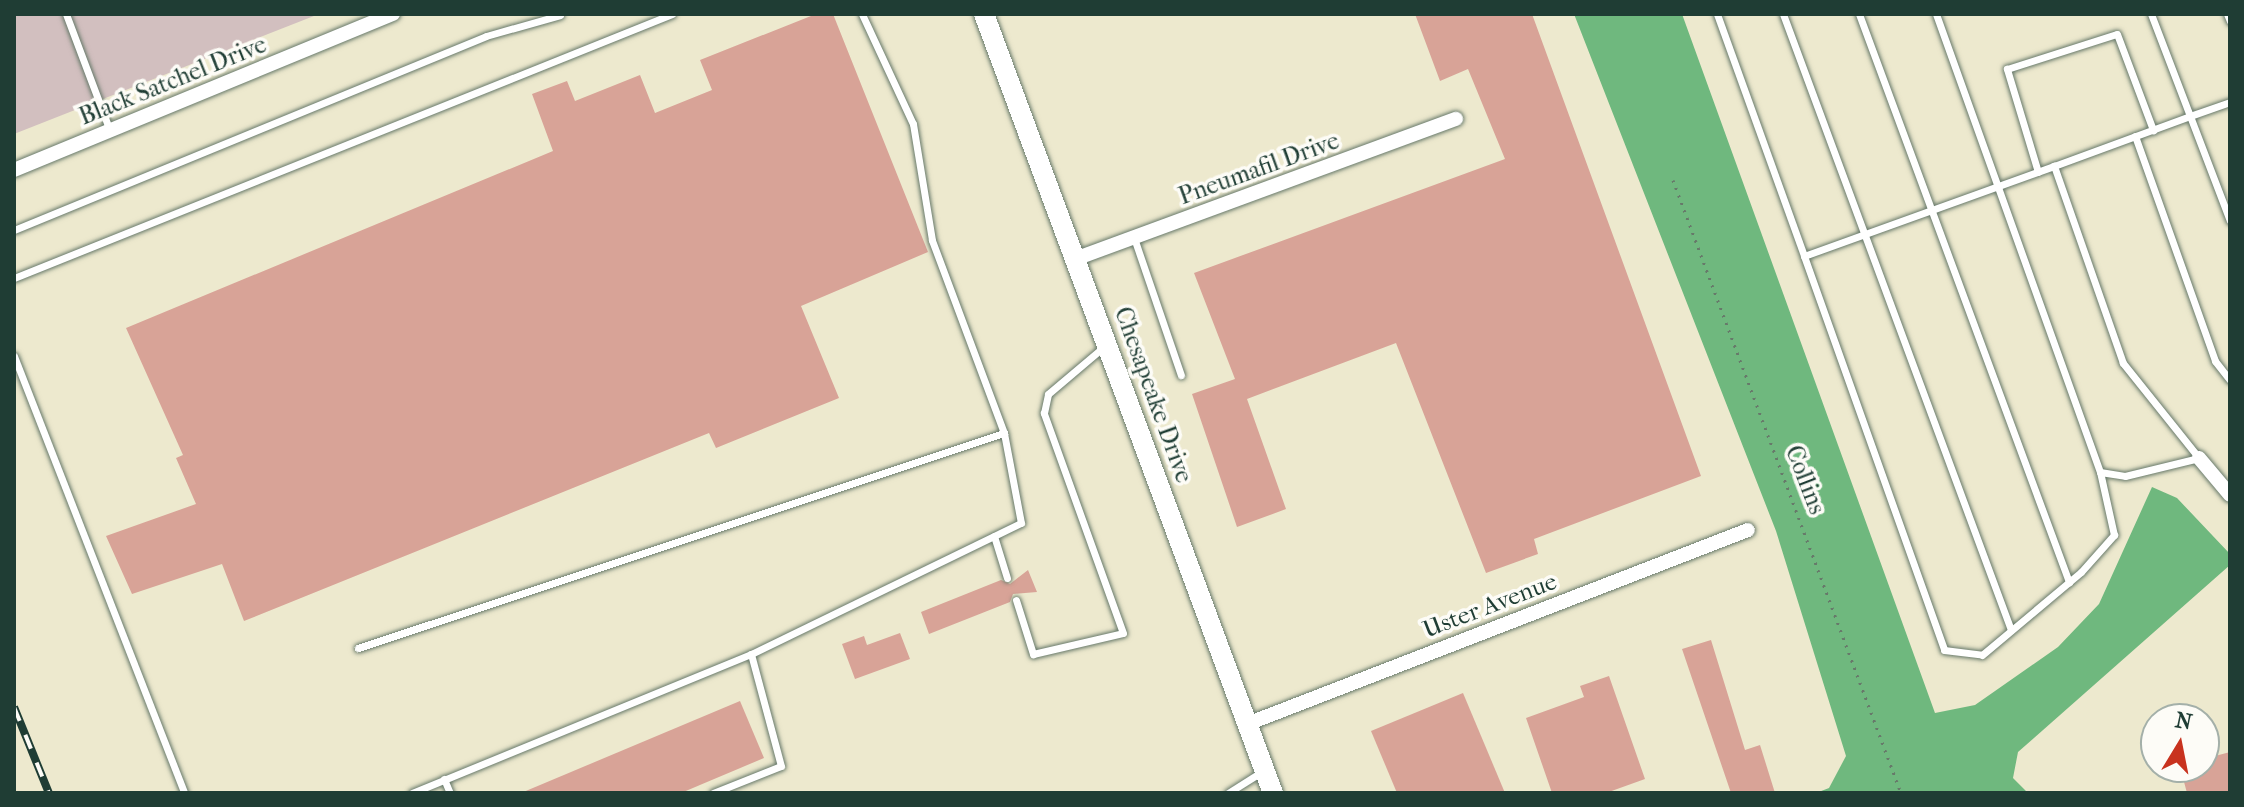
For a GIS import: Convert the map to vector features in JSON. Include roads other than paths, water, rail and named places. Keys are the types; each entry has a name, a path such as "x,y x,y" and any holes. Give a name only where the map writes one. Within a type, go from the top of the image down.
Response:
{"street":[{"name":"Black Satchel Drive","path":"14,170 393,14"},
{"name":"Chesapeake Drive","path":"984,14 1273,793"},
{"name":"Pneumafil Drive","path":"1075,259 1456,119"},
{"path":"2199,458 2230,495"},
{"name":"Uster Avenue","path":"1247,724 1748,530"}],"lane":[{"path":"66,14 110,131"},
{"path":"14,230 486,36 561,14"},
{"path":"412,793 751,654 1021,523 1004,433 932,240 913,124 862,14"},
{"path":"1717,14 1944,650 1982,655 2069,582 2114,535 2100,472 1936,14"},
{"path":"1783,14 1868,234 2011,630"},
{"path":"1859,14 2069,582"},
{"path":"2151,14 2230,221"},
{"path":"2227,14 2230,21"},
{"path":"14,278 671,15"},
{"path":"2038,172 2007,69 2117,34 2153,130"},
{"path":"1804,256 2230,102"},
{"path":"2135,136 2215,361 2230,380"},
{"path":"2054,166 2123,363 2199,458 2138,474 2100,472"},
{"path":"1134,238 1181,375"},
{"path":"1016,600 1033,654 1123,633 1044,413 1048,394 1107,344"},
{"path":"14,356 184,793"},
{"path":"358,648 1004,433"},
{"path":"994,536 1007,578"},
{"path":"713,793 781,766 751,654"},
{"path":"1228,793 1265,770"},
{"path":"444,779 450,793"}],"railway":[{"path":"14,707 49,793"}]}
